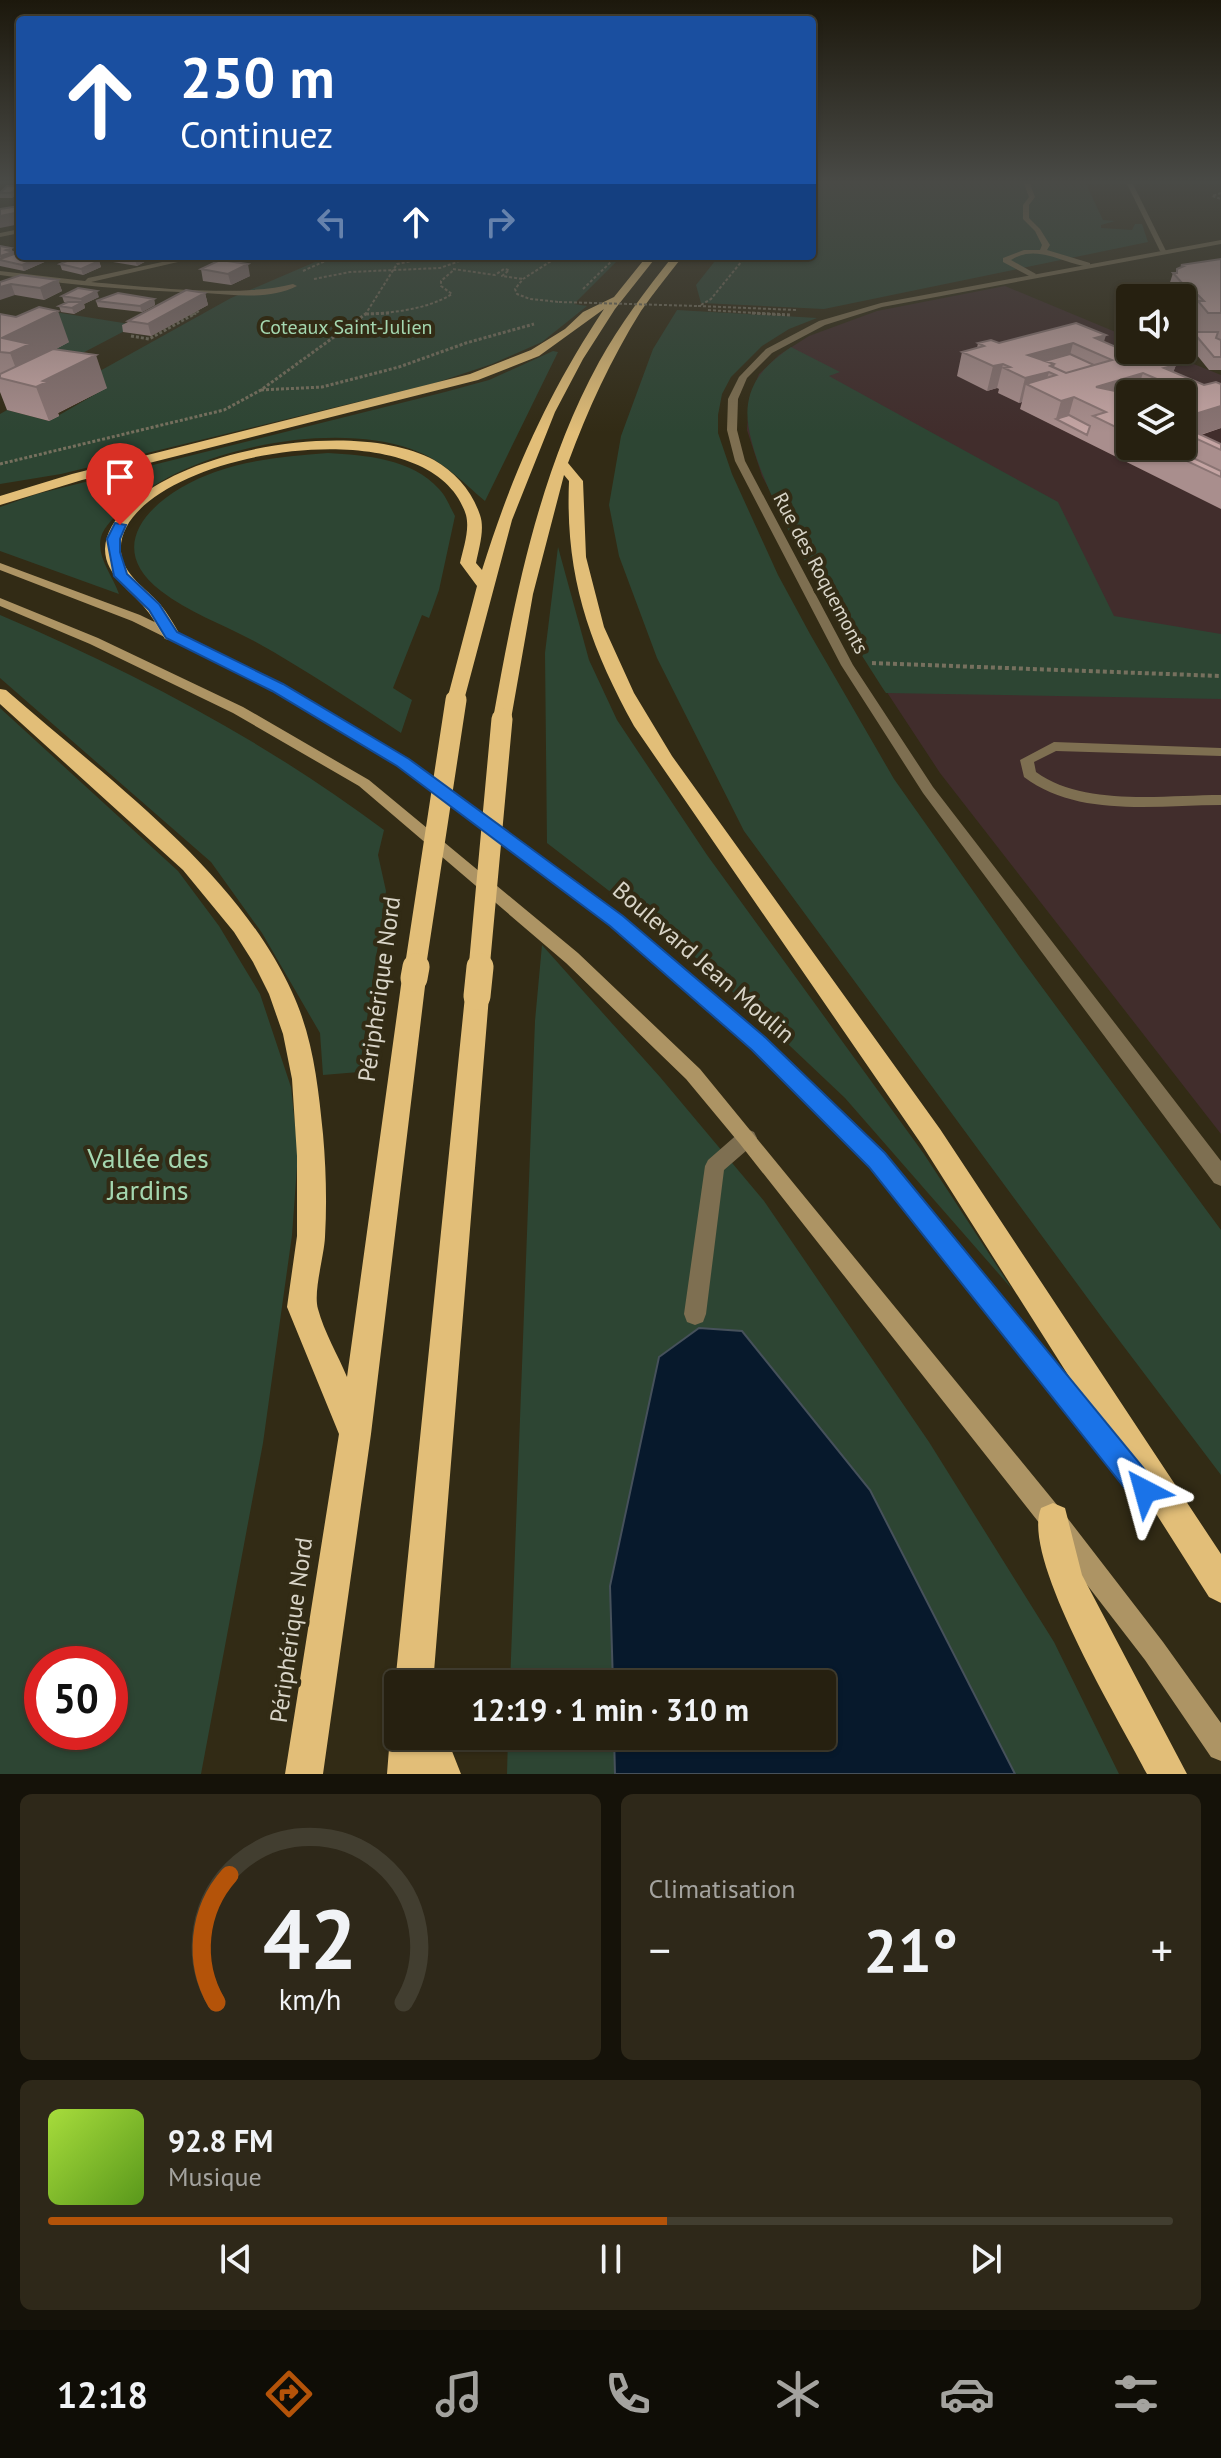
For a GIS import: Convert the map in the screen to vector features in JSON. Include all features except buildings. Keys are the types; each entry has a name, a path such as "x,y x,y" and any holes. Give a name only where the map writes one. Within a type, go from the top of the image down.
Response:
{"highway":[{"name":"Périphérique Nord","path":"304,1774 355,1434 414,978 456,700 509,499 532,443 556,392 613,300 642,267"},
{"path":"415,1670 502,719 527,575 545,505 607,354 669,267"},
{"path":"0,501 77,477 474,377 543,349 587,314 613,300"},
{"path":"171,635 154,607 121,576 114,552 114,539 120,525 149,495 190,471 275,449 330,444 388,449 420,459 450,478 462,489 474,517 468,563 484,585"},
{"path":"561,463 576,481 573,542 590,617 634,712 931,1137 1221,1586"},
{"path":"0,489 77,477"},
{"path":"0,694 191,865 242,926 275,982 295,1034 305,1079 311,1156 311,1236 302,1307 355,1434"},
{"path":"1053,1520 1066,1580 1168,1774"},
{"path":"406,1774 408,1750"},
{"path":"433,1750 442,1774"}],"main road":[{"name":"Boulevard Jean Moulin","path":"0,566 171,635 277,687 403,763 617,921 759,1044 877,1160 1221,1586"},
{"path":"0,602 94,641 238,710 364,783 572,958 693,1074 747,1138 1053,1520 1154,1651 1221,1747"}],"street":[{"path":"75,284 152,267"},
{"path":"1017,267 1033,276"},
{"name":"Rue des Roquemonts","path":"1078,267 837,317 786,340 769,351 743,377 733,399 732,430 740,461 847,665 928,790 1221,1177"},
{"path":"0,273 75,284 255,293 293,286"},
{"path":"1221,752 1054,746 1027,760 1029,774 1042,784 1056,791 1084,797 1221,800"},
{"path":"695,1314 715,1166 747,1138"}],"path":[{"path":"0,464 224,410 261,390 366,314 395,267"},
{"path":"542,267 523,279 515,289 517,294 530,299 559,302 795,310"},
{"path":"561,312 606,267"},
{"path":"698,306 711,299 737,267"},
{"path":"293,286 335,274 440,268 495,275 504,269 509,270 502,276 523,279"},
{"path":"366,314 390,313 444,299 452,294 441,286 441,281 455,269"},
{"path":"131,336 149,339 210,305"},
{"path":"698,306 698,309 720,312 804,315"},
{"path":"261,390 337,383 399,367 466,343 514,332 537,322"},
{"path":"847,665 876,663 1221,676"}],"shaded area":[{"path":"1005,286 1116,332 1116,364 1194,364 1221,375 1221,1134 940,773 852,639 762,476 747,430 749,399 759,374 779,355 809,336 877,311"}],"green space":[{"name":"Coteaux Saint-Julien","path":"304,267 611,267 574,304 587,306 542,342 492,364 435,383 61,474 0,484 0,414 7,410 49,421 106,388 14,371 68,342 37,336 47,331 25,326 0,333 0,321 13,324 42,310 136,325 54,368 89,377 231,298"},
{"path":"710,267 1028,267 824,309 701,303 696,285"},
{"path":"677,310 817,318 789,329 762,346 731,377 722,394 718,433 732,474 778,575 894,779 1019,956 1221,1230 1221,1475 744,831 657,658 619,556 609,505 621,436 653,349"},
{"path":"791,347 840,372 829,376 1058,502 1114,616 1221,634 1221,699 886,693 799,551 760,468 750,432 748,404 753,386 769,365"},
{"path":"553,351 558,352 485,501 442,465 411,449 378,441 303,439 263,445 188,468 155,485 128,505 106,528 100,544 103,559 119,594 0,551 0,507 37,494 489,380"},
{"path":"328,453 388,460 416,471 441,492 455,516 439,590 429,618 422,615 393,688 412,700 401,733 271,651 171,598 143,572 135,554 136,536 144,520 158,504 195,480 257,461"},
{"path":"558,547 589,660 617,720 707,855 924,1154 1012,1289 845,1098 700,961 547,843 545,653"},
{"path":"0,615 101,661 198,711 293,767 384,830 378,855 386,891 359,1072 323,1075 320,1033 262,933 211,862 0,678"},
{"name":"Vallée des Jardins","path":"0,708 178,871 219,926 260,994 291,1087 298,1153 292,1235 263,1443 201,1774 0,1774"},
{"path":"542,945 660,1077 764,1201 929,1442 1054,1642 1119,1774 1015,1774 870,1490 610,1586 613,1670 511,1670 535,1021"},
{"path":"508,1750 614,1750 615,1774 507,1774"}],"water":[{"path":"699,1328 742,1331 870,1490 1015,1774 615,1774 614,1750 836,1750 836,1670 613,1670 610,1586 659,1357"}],"route":[{"path":"120,525 114,539 114,552 121,576 154,607 171,635 277,687 403,763 617,921 759,1044 877,1160 1145,1491"}]}
